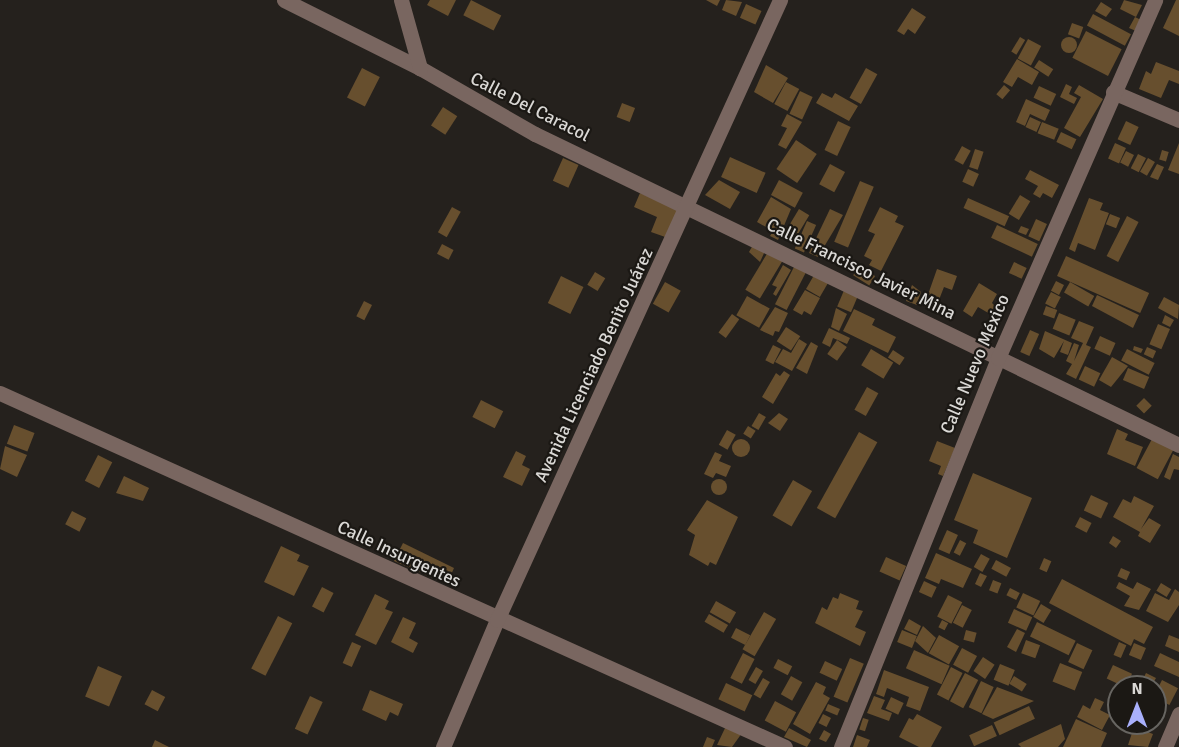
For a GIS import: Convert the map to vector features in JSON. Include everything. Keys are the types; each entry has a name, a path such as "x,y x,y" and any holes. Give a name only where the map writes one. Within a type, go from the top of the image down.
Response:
{"street":[{"name":"Calle Del Caracol","path":"284,0 420,68 492,113 689,206"},
{"path":"401,0 420,68"},
{"name":"Avenida Licenciado Benito Juárez","path":"444,747 497,620 689,206 780,0"},
{"name":"Calle Nuevo México","path":"841,747 998,358 1155,0"},
{"path":"1113,92 1179,120"},
{"name":"Calle Francisco Javier Mina","path":"689,206 1179,445"},
{"name":"Calle Insurgentes","path":"0,393 497,620 784,747"},
{"path":"1165,747 1179,714"}],"building":[{"path":"430,0 456,0 448,16 427,5"},
{"path":"471,0 501,15 494,31 463,15"},
{"path":"706,0 720,0 717,6"},
{"path":"726,0 742,2 736,16 722,10"},
{"path":"1124,0 1142,5 1136,17 1120,9"},
{"path":"1176,0 1179,0 1179,36 1163,28"},
{"path":"1101,2 1112,9 1106,17 1095,11"},
{"path":"746,4 762,11 755,25 740,18"},
{"path":"912,8 926,17 915,34 908,29 904,35 897,31"},
{"path":"1093,14 1131,34 1125,46 1087,25"},
{"path":"1135,17 1141,20 1136,31 1129,28"},
{"path":"1072,23 1083,27 1079,38 1068,34"},
{"path":"1086,31 1122,49 1108,76 1072,58"},
{"path":"1020,37 1025,40 1016,55 1011,52"},
{"path":"1066,37 1072,37 1077,45 1075,51 1066,53 1061,48 1061,42"},
{"path":"1028,39 1041,46 1031,65 1018,58"},
{"path":"1017,59 1039,72 1032,85 1018,77 1012,87 1003,82"},
{"path":"1039,60 1053,69 1048,77 1034,68"},
{"path":"1156,62 1179,71 1179,84 1169,80 1161,98 1139,89 1146,71 1151,74"},
{"path":"766,65 788,78 773,103 754,92"},
{"path":"362,68 380,77 365,106 347,97"},
{"path":"866,68 877,74 861,104 850,98"},
{"path":"786,82 799,89 788,111 774,104"},
{"path":"1066,84 1072,87 1069,94 1077,98 1074,104 1060,97"},
{"path":"1004,85 1010,90 1002,99 996,94"},
{"path":"1079,85 1103,99 1080,137 1064,128 1081,97 1074,93"},
{"path":"1039,86 1056,94 1051,106 1034,98"},
{"path":"800,91 813,97 802,120 789,114"},
{"path":"822,93 832,98 835,93 858,106 849,121 816,103"},
{"path":"1026,99 1050,110 1045,121 1030,114 1025,126 1016,122"},
{"path":"622,103 635,108 630,122 617,117"},
{"path":"443,107 457,116 445,135 431,125"},
{"path":"787,114 802,122 786,149 778,145 787,128 781,126"},
{"path":"1030,117 1041,122 1036,132 1026,127"},
{"path":"838,121 851,127 837,156 824,150"},
{"path":"1126,121 1139,127 1130,145 1118,139"},
{"path":"1042,122 1059,129 1054,140 1038,133"},
{"path":"1061,132 1076,139 1072,149 1056,142"},
{"path":"796,140 817,154 797,183 776,169"},
{"path":"1115,143 1126,148 1119,163 1108,159"},
{"path":"1179,143 1179,174 1168,170"},
{"path":"962,146 971,151 963,165 954,160"},
{"path":"975,149 984,152 978,170 969,167"},
{"path":"1162,150 1169,152 1166,162 1159,160"},
{"path":"1126,151 1134,155 1128,167 1120,163"},
{"path":"1138,154 1146,158 1139,172 1131,168"},
{"path":"730,157 766,173 757,193 721,177"},
{"path":"563,158 579,165 568,188 553,181"},
{"path":"1148,158 1155,162 1147,176 1140,172"},
{"path":"830,164 845,172 834,192 819,184"},
{"path":"1157,164 1164,167 1158,180 1150,177"},
{"path":"968,169 979,174 973,187 962,182"},
{"path":"1030,170 1059,185 1052,198 1043,193 1040,198 1033,194 1038,186 1025,179"},
{"path":"719,180 740,192 730,209 705,195"},
{"path":"779,180 803,193 795,208 771,195"},
{"path":"860,181 874,187 848,248 834,242"},
{"path":"640,193 680,209 668,238 651,232 657,217 634,207"},
{"path":"1020,195 1030,201 1019,220 1009,214"},
{"path":"771,197 791,209 778,240 770,236 773,231 757,222"},
{"path":"968,198 1009,216 1005,226 964,208"},
{"path":"1089,198 1103,203 1100,210 1109,213 1095,250 1078,243 1075,252 1069,249"},
{"path":"452,207 461,212 447,237 438,232"},
{"path":"880,207 898,216 895,222 904,226 881,271 869,265 872,260 864,256 875,234 868,231"},
{"path":"799,209 809,215 793,242 783,236"},
{"path":"830,209 843,215 818,257 809,253"},
{"path":"1110,214 1120,218 1116,228 1106,224"},
{"path":"1127,216 1139,222 1118,262 1107,256"},
{"path":"1036,219 1047,224 1039,241 1028,236"},
{"path":"807,221 816,225 804,252 795,248"},
{"path":"997,225 1038,244 1032,257 991,238"},
{"path":"1021,226 1029,229 1026,235 1018,232"},
{"path":"442,244 454,250 449,260 437,254"},
{"path":"753,245 765,251 760,262 749,252"},
{"path":"768,252 783,261 760,298 745,290"},
{"path":"1066,256 1149,293 1140,313 1057,276"},
{"path":"1014,262 1027,268 1022,279 1009,273"},
{"path":"783,265 791,270 776,296 773,294 777,287 772,285"},
{"path":"795,265 807,271 787,310 775,304"},
{"path":"859,266 875,276 869,285 853,275"},
{"path":"937,269 957,276 952,290 944,287 935,310 924,306"},
{"path":"817,270 831,278 820,297 806,289"},
{"path":"595,272 605,278 598,291 587,285"},
{"path":"561,276 583,287 570,314 548,303"},
{"path":"1056,281 1064,285 1059,295 1051,291"},
{"path":"665,282 681,291 669,313 653,304"},
{"path":"1070,282 1094,296 1088,306 1064,292"},
{"path":"979,283 997,294 992,303 995,306 990,314 978,307 972,317 963,311"},
{"path":"912,285 921,292 917,305 906,301"},
{"path":"845,288 859,294 851,312 837,306"},
{"path":"805,290 820,298 811,315 804,311 802,315 793,310"},
{"path":"1051,292 1061,297 1055,309 1045,304"},
{"path":"1097,295 1139,315 1133,328 1092,306"},
{"path":"747,296 770,309 759,328 736,315"},
{"path":"1164,297 1179,305 1178,319 1158,308"},
{"path":"364,301 372,305 364,320 356,316"},
{"path":"1046,306 1057,310 1054,319 1043,314"},
{"path":"775,307 788,313 779,332 775,331 773,336 760,330"},
{"path":"836,308 847,314 839,331 831,327"},
{"path":"854,309 875,319 872,325 896,337 888,353 843,331"},
{"path":"1059,313 1076,320 1069,336 1053,329"},
{"path":"732,314 739,319 726,338 718,333"},
{"path":"1165,315 1174,320 1170,327 1162,323"},
{"path":"1079,321 1094,327 1086,345 1091,347 1076,379 1066,374 1072,364 1066,361 1074,343 1079,345 1074,361 1083,343 1071,338"},
{"path":"1158,324 1170,329 1161,349 1149,344"},
{"path":"786,327 800,336 791,351 777,341"},
{"path":"829,328 850,338 847,344 833,338 830,347 822,343"},
{"path":"1030,330 1039,334 1029,356 1020,352"},
{"path":"1045,331 1072,343 1068,355 1060,352 1064,341 1054,358 1039,349"},
{"path":"1100,336 1116,343 1110,356 1094,349"},
{"path":"799,339 807,344 792,371 775,362 783,349 791,353"},
{"path":"837,340 847,347 837,361 827,354"},
{"path":"811,342 818,346 807,374 796,368"},
{"path":"773,345 781,349 773,364 765,360"},
{"path":"1134,346 1143,349 1141,353 1133,350"},
{"path":"1147,347 1156,351 1153,358 1144,354"},
{"path":"871,349 893,362 884,379 861,365"},
{"path":"1127,349 1155,363 1149,375 1121,361"},
{"path":"893,350 905,358 900,365 888,357"},
{"path":"1112,357 1128,366 1111,387 1099,380"},
{"path":"1085,366 1100,373 1094,387 1079,380"},
{"path":"1128,368 1149,377 1144,389 1123,380"},
{"path":"784,371 790,375 773,404 762,397 776,373 780,376"},
{"path":"867,387 878,393 866,416 854,410"},
{"path":"1144,398 1152,406 1144,414 1136,406"},
{"path":"481,400 503,411 495,428 472,417"},
{"path":"759,413 766,417 758,430 752,426"},
{"path":"779,413 788,419 780,431 768,423"},
{"path":"14,425 35,433 27,452 7,444"},
{"path":"748,426 756,431 751,438 743,434"},
{"path":"1117,429 1128,434 1125,440 1143,447 1135,466 1107,454"},
{"path":"727,430 736,435 728,450 719,445"},
{"path":"859,432 877,442 835,518 817,508"},
{"path":"1153,437 1174,448 1158,479 1137,468"},
{"path":"741,439 747,442 750,448 747,454 741,457 735,454 732,448 735,442"},
{"path":"937,441 955,448 943,476 938,474 941,466 929,461"},
{"path":"5,446 27,455 17,477 0,469"},
{"path":"516,451 526,456 522,465 530,469 522,486 503,477"},
{"path":"715,452 722,455 719,461 731,466 726,477 716,473 713,478 704,474"},
{"path":"1173,454 1179,457 1179,470 1174,469 1170,480 1164,477"},
{"path":"98,455 112,462 99,488 85,481"},
{"path":"973,473 1032,498 1007,558 973,543 978,530 954,520"},
{"path":"124,476 149,488 143,501 116,493"},
{"path":"716,479 722,479 727,487 725,493 716,495 711,490 711,484"},
{"path":"793,480 812,491 792,527 772,516"},
{"path":"1091,495 1108,503 1101,518 1084,510"},
{"path":"1134,496 1154,506 1141,529 1149,518 1161,525 1150,543 1138,536 1140,532 1113,517 1123,499 1131,503"},
{"path":"707,500 738,517 716,565 710,562 708,566 689,555 695,535 687,530"},
{"path":"72,511 86,518 79,532 65,524"},
{"path":"1080,517 1092,523 1087,533 1075,527"},
{"path":"947,530 958,535 949,554 938,549"},
{"path":"1113,536 1121,541 1116,548 1109,543"},
{"path":"960,540 966,543 960,556 954,552"},
{"path":"403,543 454,568 447,584 394,561"},
{"path":"281,546 300,555 297,561 309,566 294,596 264,582"},
{"path":"936,553 972,569 963,588 941,579 939,584 925,578"},
{"path":"981,554 990,559 982,572 974,567"},
{"path":"886,557 906,566 900,581 879,572"},
{"path":"1044,558 1051,561 1047,572 1039,569"},
{"path":"996,560 1011,568 1006,577 991,569"},
{"path":"1121,568 1130,572 1126,580 1117,576"},
{"path":"980,573 987,576 981,587 975,584"},
{"path":"1062,579 1153,627 1144,644 1134,639 1131,646 1049,603"},
{"path":"993,580 1001,583 997,593 989,590"},
{"path":"924,581 937,587 932,598 919,592"},
{"path":"1119,582 1133,589 1137,582 1151,589 1139,610 1124,606 1130,596 1116,588"},
{"path":"1161,583 1171,589 1167,597 1156,591"},
{"path":"322,587 334,593 324,613 312,607"},
{"path":"1010,588 1020,593 1016,600 1006,595"},
{"path":"1175,589 1179,592 1179,605 1168,622 1146,611 1155,593 1169,600"},
{"path":"840,593 859,601 856,609 863,611 855,627 866,632 860,646 815,623 822,607 827,610 833,597 838,599"},
{"path":"1023,593 1040,601 1033,616 1016,608"},
{"path":"375,594 389,601 385,609 393,612 376,645 355,635"},
{"path":"948,595 962,602 951,624 937,616"},
{"path":"716,601 736,612 730,624 710,612"},
{"path":"1041,604 1051,610 1044,623 1033,617"},
{"path":"962,605 972,610 963,628 953,623"},
{"path":"1014,609 1032,617 1026,631 1008,623"},
{"path":"764,612 776,619 755,656 742,649"},
{"path":"709,614 728,625 724,633 704,622"},
{"path":"278,616 292,623 265,676 251,669"},
{"path":"403,617 416,623 409,638 418,643 413,653 391,642"},
{"path":"909,619 921,626 917,635 904,629"},
{"path":"942,620 948,623 945,630 938,627"},
{"path":"1037,622 1076,641 1069,655 1030,636"},
{"path":"923,626 936,638 928,653 915,641"},
{"path":"736,628 750,635 745,645 731,638"},
{"path":"1017,629 1025,633 1016,652 1007,647"},
{"path":"902,630 917,636 912,648 897,642"},
{"path":"966,630 977,633 974,643 963,640"},
{"path":"939,635 959,646 949,665 929,653"},
{"path":"1169,635 1179,639 1179,652 1165,646"},
{"path":"1026,640 1040,645 1035,658 1021,653"},
{"path":"352,642 361,646 352,667 343,663"},
{"path":"1119,642 1126,645 1121,658 1114,655"},
{"path":"1077,643 1092,650 1084,669 1068,662"},
{"path":"1134,643 1146,648 1141,660 1129,655"},
{"path":"962,648 977,656 968,673 953,665"},
{"path":"914,650 950,666 941,684 906,668"},
{"path":"743,653 755,659 742,684 730,678"},
{"path":"1160,653 1179,662 1179,677 1154,666"},
{"path":"983,657 995,665 985,679 973,671"},
{"path":"850,658 864,664 847,703 834,697"},
{"path":"778,659 792,666 788,675 773,668"},
{"path":"825,661 842,669 837,681 820,673"},
{"path":"1060,663 1082,672 1075,691 1053,682"},
{"path":"1000,664 1015,670 1008,686 994,680"},
{"path":"1113,665 1132,674 1132,675 1108,675"},
{"path":"98,666 122,676 109,707 85,696"},
{"path":"756,667 763,671 755,684 748,680"},
{"path":"951,667 963,673 949,701 937,695"},
{"path":"884,670 929,687 920,711 906,706 909,697 887,688 884,697 876,694"},
{"path":"965,673 978,680 963,708 950,701"},
{"path":"791,676 802,682 792,701 781,694"},
{"path":"1014,676 1027,684 1022,692 1009,684"},
{"path":"763,678 770,682 760,698 754,694"},
{"path":"981,681 994,687 981,713 969,707"},
{"path":"816,682 826,687 823,694 830,698 810,734 793,724"},
{"path":"726,683 752,695 745,712 718,699"},
{"path":"1167,683 1178,688 1169,705 1167,704"},
{"path":"997,687 1034,701 993,719 982,714"},
{"path":"152,690 165,697 158,711 144,704"},
{"path":"370,690 403,704 398,716 390,712 386,721 362,710"},
{"path":"310,696 323,702 307,735 295,729"},
{"path":"874,696 885,700 881,709 892,713 889,721 867,713"},
{"path":"891,697 904,703 898,715 886,709"},
{"path":"1095,698 1104,702 1100,710 1107,714 1107,721 1102,730 1077,717 1083,705 1090,709"},
{"path":"775,701 796,712 786,732 765,720"},
{"path":"828,704 840,709 837,716 825,710"},
{"path":"1029,706 1035,719 1000,735 994,722"},
{"path":"823,714 831,718 826,727 818,723"},
{"path":"917,714 942,727 931,747 919,747 899,737 909,718 913,720"},
{"path":"863,718 869,720 865,731 859,729"},
{"path":"1076,719 1107,733 1101,747 1063,747"},
{"path":"1061,724 1065,739 1058,747 1021,747 1018,744"},
{"path":"992,725 997,736 974,746 969,735"},
{"path":"726,726 742,733 732,747 717,745"},
{"path":"789,728 811,740 807,747 784,737"},
{"path":"824,730 831,734 826,742 819,739"},
{"path":"857,735 870,740 867,747 853,747"},
{"path":"1131,735 1153,735 1148,747 1128,745"},
{"path":"707,737 715,740 712,747 703,747"},
{"path":"155,740 169,747 152,747"}]}
